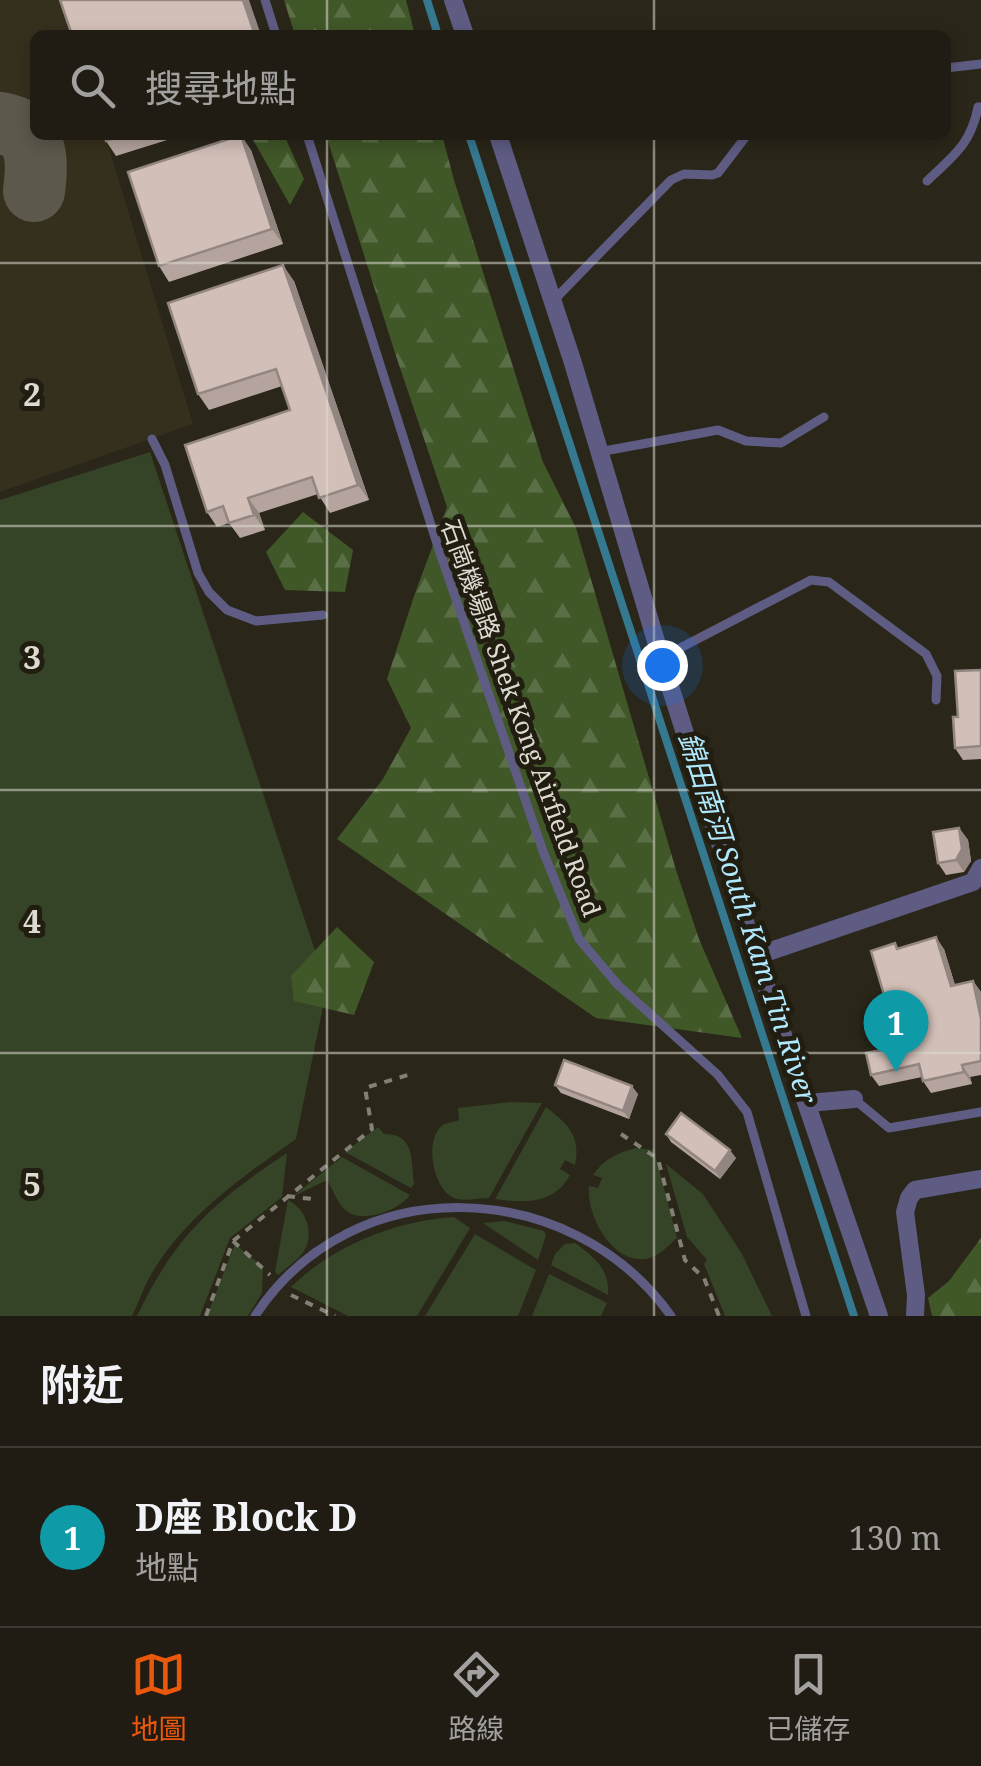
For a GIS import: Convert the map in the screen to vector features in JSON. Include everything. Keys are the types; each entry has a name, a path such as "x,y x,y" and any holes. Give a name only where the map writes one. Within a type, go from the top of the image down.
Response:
{"street":[{"path":"453,0 462,30"},
{"path":"500,140 756,956 879,1316"},
{"path":"756,956 973,882 981,868"},
{"path":"808,1103 854,1100"},
{"path":"915,1316 916,1295 905,1212 909,1198 915,1190 981,1179"}],"lane":[{"path":"265,0 274,30"},
{"path":"951,67 981,64"},
{"path":"927,180 974,130 981,106"},
{"name":"石崗機場路 Shek Kong Airfield Road","path":"309,140 445,568 544,854 579,939 618,985 718,1075 746,1112 806,1316"},
{"path":"553,301 671,180 684,174 718,173 744,140"},
{"path":"600,452 718,430 746,441 781,443 824,417"},
{"path":"152,439 165,465 198,573 208,592 226,610 256,621 323,615"},
{"path":"661,658 811,580 828,582 926,654 937,676 936,700"},
{"path":"854,1100 889,1128 981,1112"},
{"path":"255,1316 280,1284 328,1246 383,1219 443,1207 504,1210 534,1217 590,1241 616,1258 671,1316"}],"path":[{"path":"206,1316 233,1241 372,1128 365,1088 410,1074"},
{"path":"621,1134 658,1159 685,1260 704,1278 719,1316"},
{"path":"286,1196 312,1200"}],"shaded area":[{"path":"0,0 62,0 71,30 30,30 30,140 107,140 193,424 0,492"}],"green space":[{"path":"284,0 406,0 414,30 293,30"},
{"path":"253,140 286,140 304,179 290,205"},
{"path":"328,140 443,140 543,462 576,528 676,870 699,939 742,1038 596,1018 337,839 383,779 411,728 387,679 447,507"},
{"path":"150,452 327,987 296,1139 236,1183 182,1233 152,1273 132,1316 0,1316 0,500"},
{"path":"303,512 353,550 345,592 285,590 266,552"},
{"path":"337,927 374,962 354,1015 294,1001 291,976"},
{"path":"542,1103 489,1198 461,1200 449,1195 433,1165 437,1132 443,1125 459,1120 458,1108"},
{"path":"546,1107 574,1138 575,1165 565,1160 560,1169 570,1175 547,1197 527,1201 495,1199"},
{"path":"378,1127 384,1134 401,1138 410,1150 414,1184 411,1188 345,1152"},
{"path":"636,1148 654,1150 677,1238 654,1257 637,1259 614,1248 605,1237 589,1198 589,1186 598,1188 602,1178 593,1175 606,1161"},
{"path":"287,1153 282,1197 230,1238 200,1316 137,1316 166,1264 199,1222 238,1187"},
{"path":"342,1157 410,1195 388,1211 369,1216 344,1209 327,1180 292,1197"},
{"path":"666,1164 703,1194 742,1254 772,1316 725,1316 704,1264 707,1260 687,1237"},
{"path":"288,1200 304,1215 309,1237 301,1254 278,1275 275,1272"},
{"path":"454,1217 470,1228 417,1316 348,1316 291,1287 326,1259 366,1238 410,1224"},
{"path":"505,1221 544,1231 538,1260 483,1223"},
{"path":"475,1234 536,1270 518,1316 425,1316"},
{"path":"981,1238 981,1316 932,1316 928,1298 949,1281"},
{"path":"575,1243 603,1271 608,1295 551,1265 565,1244"},
{"path":"235,1244 263,1267 262,1293 248,1316 207,1316"},
{"path":"549,1274 607,1303 601,1316 532,1316"}],"building":[{"path":"60,0 243,0 253,30 70,30"},
{"path":"226,140 243,140 272,229 159,266 128,172"},
{"path":"283,265 358,485 319,498 312,477 248,498 254,515 229,523 223,506 207,512 185,445 290,410 276,369 198,394 168,303"},
{"path":"981,670 981,746 955,748 955,671"},
{"path":"959,828 962,849 956,860 938,863 933,832"},
{"path":"936,937 951,986 973,981 981,1019 981,1061 962,1065 964,1072 923,1081 919,1064 871,1075 866,1053 882,1050 874,1011 888,1008 871,951 895,943 897,949"},
{"path":"564,1060 632,1086 623,1111 555,1085"},
{"path":"681,1113 730,1150 715,1171 666,1134"}],"waterway":[{"name":"錦田南河 South Kam Tin River","path":"427,0 436,30"},
{"name":"錦田南河 South Kam Tin River","path":"471,140 854,1316"}],"taxiway":[{"path":"0,123 13,126 29,139 35,157 34,191"}],"place":[{"name":"D座 Block D","path":"896,1072"}]}
